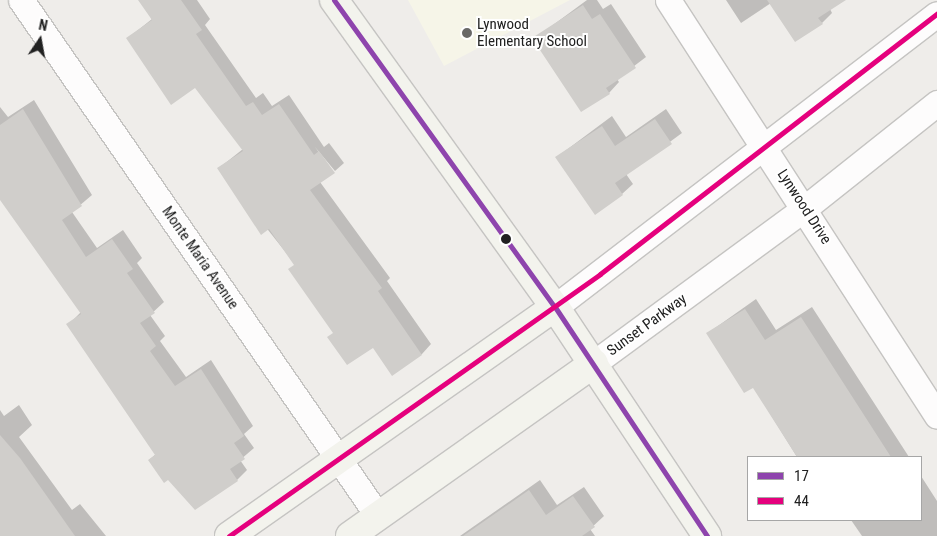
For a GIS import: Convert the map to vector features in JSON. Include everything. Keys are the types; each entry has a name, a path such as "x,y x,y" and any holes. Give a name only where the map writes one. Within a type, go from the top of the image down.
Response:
{"main road":[{"path":"334,0 594,363 707,536"},
{"path":"229,536 555,307"},
{"name":"Sunset Parkway","path":"350,536 594,363"}],"street":[{"name":"Monte Maria Avenue","path":"21,0 378,516"},
{"name":"Lynwood Drive","path":"668,0 805,208 937,416"},
{"path":"555,307 937,14"},
{"name":"Sunset Parkway","path":"594,363 805,208 937,103"}],"shaded area":[{"name":"Lynwood Elementary School","path":"408,0 570,0 444,66"}],"building":[{"path":"138,0 181,0 202,30 196,34 246,106 253,102 262,115 279,104 314,155 319,151 335,173 310,190 382,288 378,291 422,355 392,376 373,348 347,365 327,337 333,333 288,269 294,265 269,229 261,235 217,168 243,151 195,88 171,105 126,38 152,20"},
{"path":"767,0 846,0 818,18 823,24 795,42"},
{"path":"583,5 592,19 600,14 636,68 606,88 610,94 581,112 532,38"},
{"path":"23,109 82,206 62,220 86,257 112,239 133,269 127,273 155,313 140,323 156,346 150,351 175,386 201,369 244,436 234,443 245,459 230,469 238,481 195,510 168,480 164,483 148,460 155,455 66,324 81,314 0,200 0,125"},
{"path":"655,119 672,144 615,183 623,195 595,215 555,157 602,126 615,146"},
{"path":"745,309 765,340 801,317 890,456 796,456 753,388 744,393 706,333"},
{"path":"0,435 20,458 75,536 0,536"},
{"path":"529,490 546,515 573,496 595,527 582,536 463,536"}],"transit line":[{"name":"17","path":"334,0 555,307 707,536"},
{"name":"44","path":"229,536 600,274 937,14"}],"place":[{"name":"Lynwood Elementary School","path":"467,33"}]}
